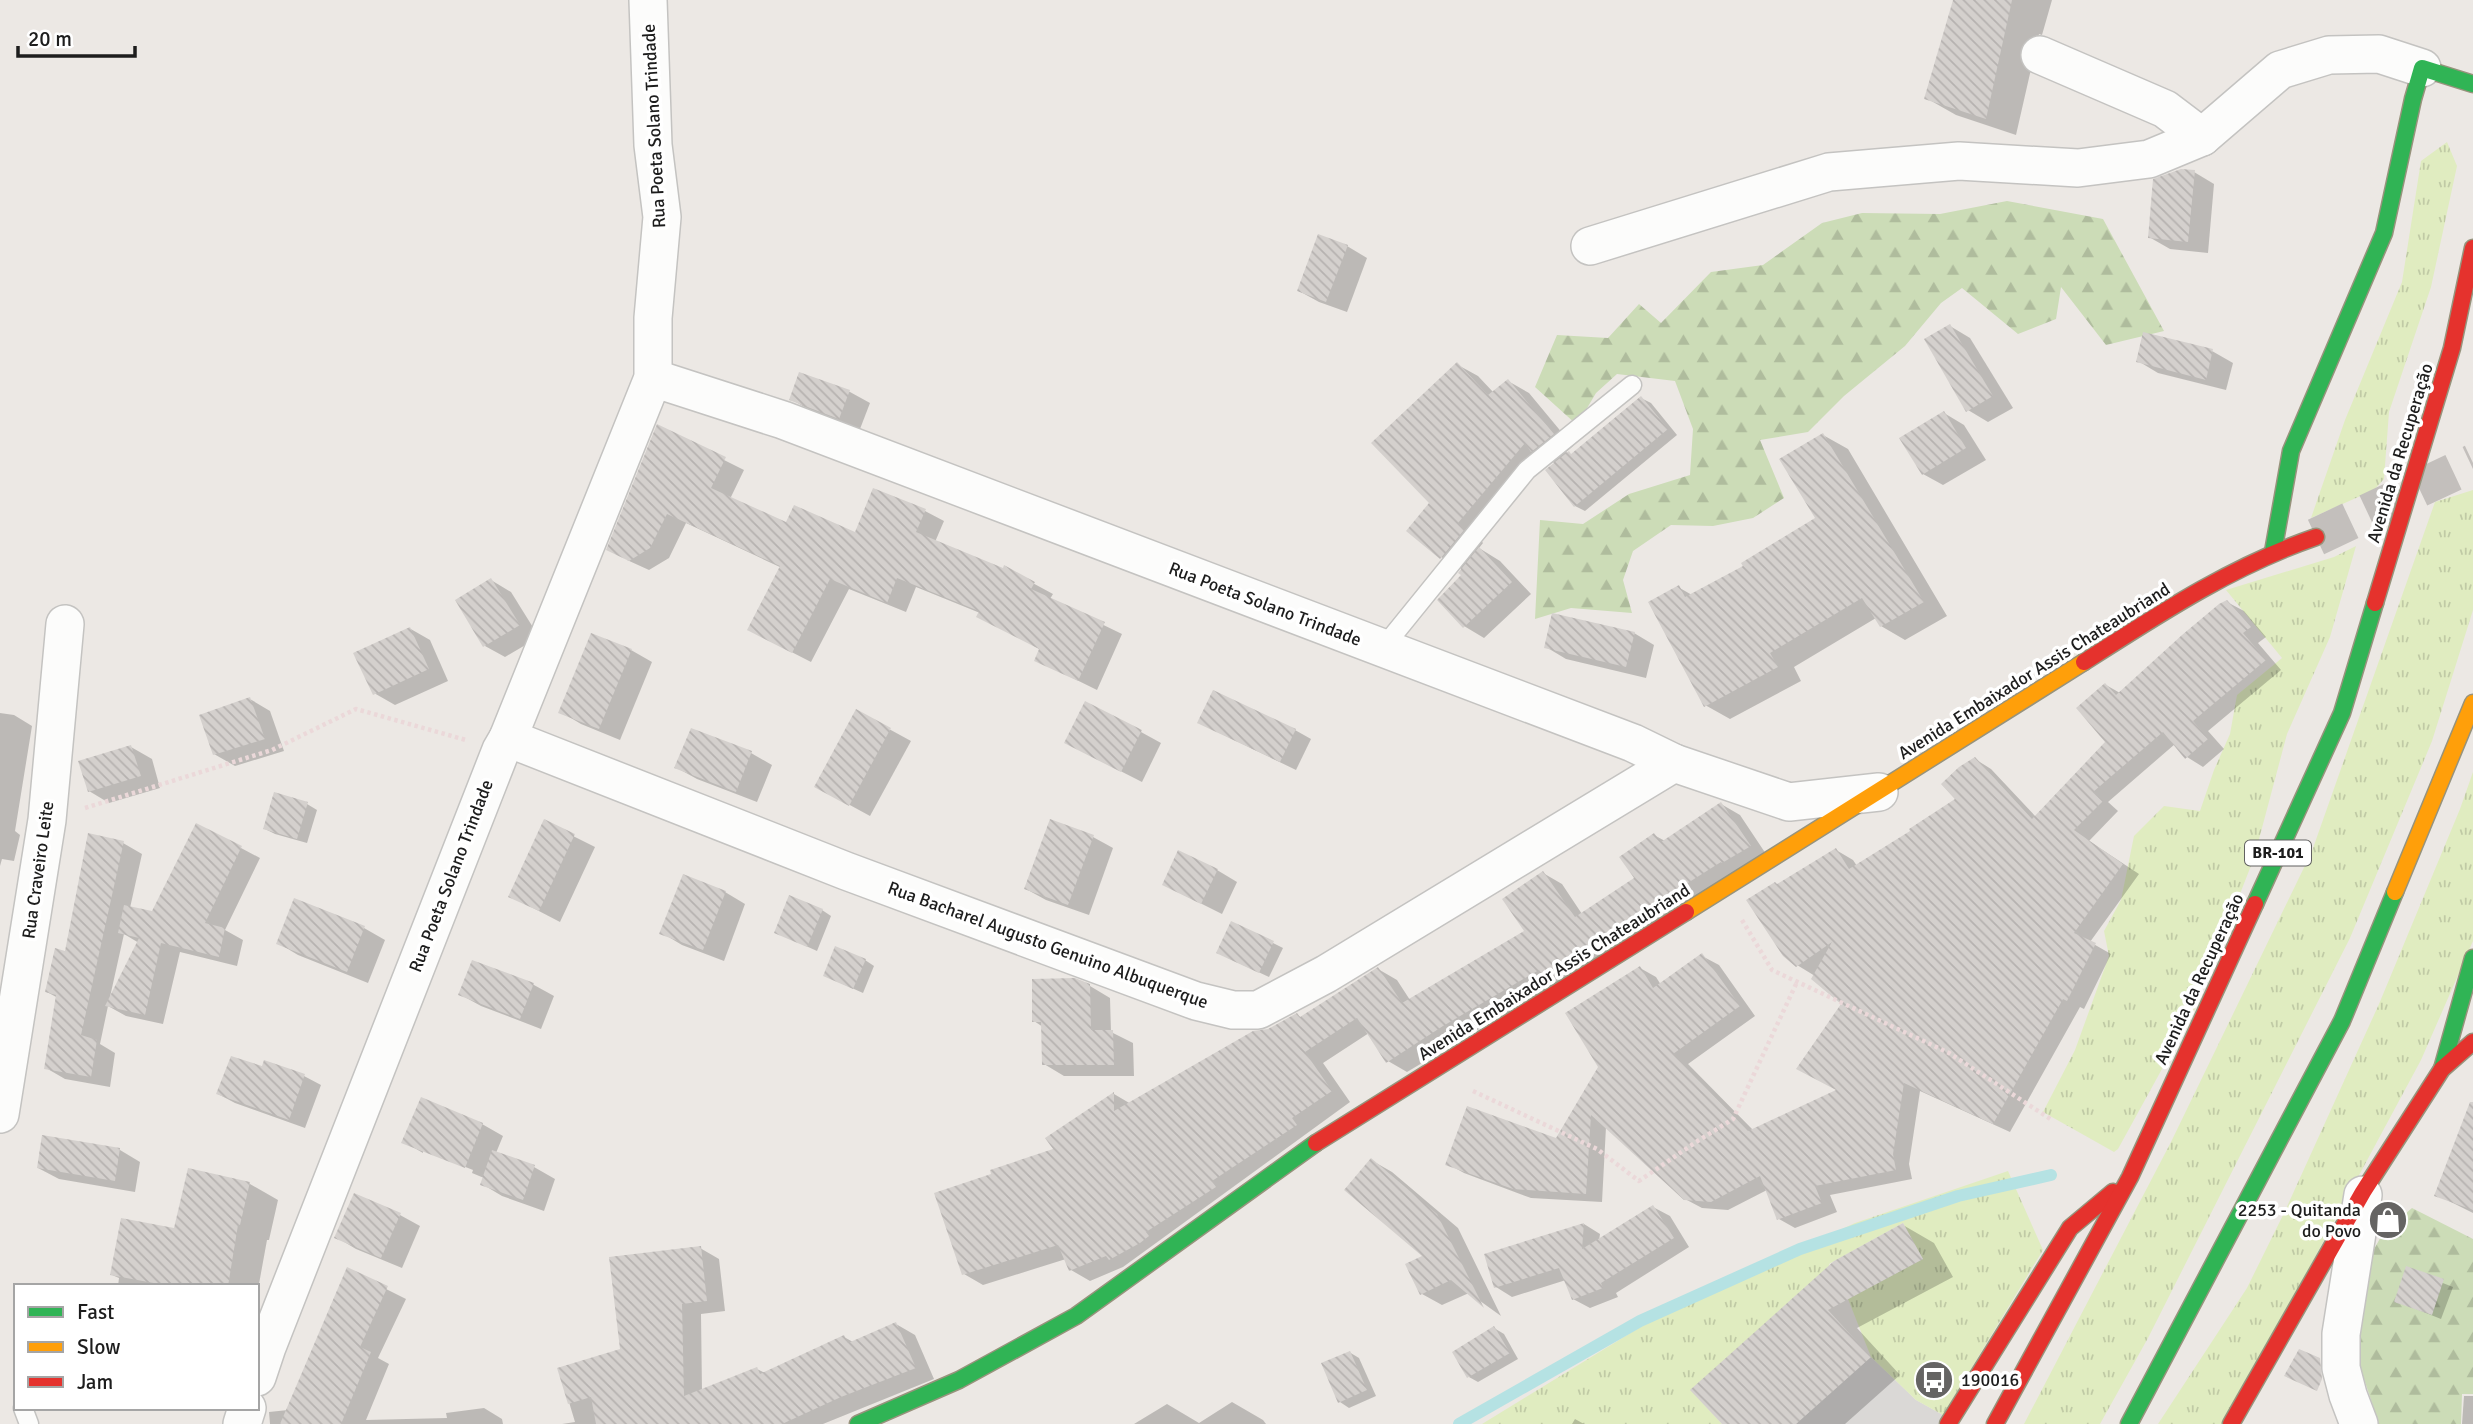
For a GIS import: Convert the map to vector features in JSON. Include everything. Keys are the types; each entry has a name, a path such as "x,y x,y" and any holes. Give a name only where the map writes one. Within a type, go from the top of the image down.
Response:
{"main road":[{"path":"2273,552 2291,451 2384,233 2422,68 2473,84"},
{"name":"Avenida da Recuperação","path":"1995,1424 2130,1177 2342,713 2452,348 2473,248"},
{"name":"Avenida Embaixador Assis Chateaubriand","path":"858,1424 959,1380 1076,1316 1329,1133 1880,792 2194,592 2273,552 2316,537"},
{"path":"2129,1424 2342,1021 2473,703"},
{"path":"2442,1069 2473,958"},
{"path":"2231,1424 2363,1192 2442,1069 2473,1042"},
{"path":"2442,1069 2463,1076"},
{"path":"1948,1424 2070,1228 2130,1177"}],"street":[{"name":"Rua Poeta Solano Trindade","path":"259,1371 505,744 653,379 653,317 662,217 653,145 648,0"},
{"path":"1590,246 1829,172 1959,161 2078,168 2149,159 2202,136 2280,70 2329,55 2379,54 2422,68"},
{"path":"2040,55 2165,109 2202,136"},
{"name":"Rua Poeta Solano Trindade","path":"653,379 783,420 1633,743 1674,763 1789,802 1880,792"},
{"name":"Rua Craveiro Leite","path":"0,1114 47,820 65,624"},
{"name":"Rua Bacharel Augusto Genuino Albuquerque","path":"505,744 1196,1001 1233,1010 1258,1010 1326,974 1674,763"},
{"path":"2359,1424 2341,1368 2341,1334 2363,1192"}],"lane":[{"path":"1382,649 1527,470 1632,385"}],"path":[{"path":"47,820 272,750 356,709 505,744"},
{"path":"1724,889 1772,970 1949,1053 2052,1120"},
{"path":"1431,1071 1597,1149 1639,1181 1733,1119 1797,982"}],"shaded area":[{"path":"1871,1357 1916,1400 1943,1415 1938,1424 1796,1424"}],"green space":[{"path":"2447,142 2457,166 2431,287 2389,412 2384,479 2374,490 2311,518 2345,420 2402,282 2421,161"},
{"path":"2007,201 2103,219 2164,331 2106,345 2061,287 2056,319 2018,334 1962,288 1941,303 1905,346 1844,396 1808,432 1760,440 1784,498 1753,518 1713,526 1671,525 1633,551 1623,580 1632,613 1571,608 1535,619 1540,520 1583,524 1629,494 1690,475 1693,429 1675,381 1617,374 1596,393 1577,425 1535,387 1557,335 1608,338 1639,304 1661,323 1711,272 1763,265 1822,223 1862,213 1940,214"},
{"path":"2473,490 2473,610 2432,741 2350,938 2148,1338 2100,1424 2024,1424 2171,1142 2312,851 2435,502"},
{"path":"2356,546 2330,637 2287,734 2254,858 2195,1009 2114,1152 2043,1112 2075,1050 2109,956 2104,931 2121,900 2134,836 2164,806 2200,811 2230,734 2237,695 2282,658 2226,590 2334,557"},
{"path":"2473,772 2473,941 2421,1060 2228,1424 2158,1424 2247,1288 2285,1211 2379,1004"},
{"path":"2008,1171 2043,1250 1943,1415 1916,1400 1871,1357 1848,1299 1923,1259 1903,1223 1829,1264 1834,1277 1691,1390 1722,1424 1482,1424 1668,1310 1855,1223"},
{"path":"2412,1208 2473,1239 2473,1394 2462,1394 2461,1424 2379,1424 2361,1370 2361,1327 2373,1251 2383,1233"}],"building":[{"path":"1953,0 2012,0 1986,119 1924,99"},
{"path":"2181,169 2195,170 2188,242 2148,238 2153,179"},
{"path":"1318,234 1348,245 1326,302 1297,291"},
{"path":"1950,324 1993,396 1966,412 1924,339"},
{"path":"2143,332 2213,349 2206,380 2136,362"},
{"path":"1457,362 1488,395 1508,379 1554,434 1531,452 1525,443 1458,523 1464,530 1440,559 1406,531 1429,503 1371,443"},
{"path":"799,372 850,390 839,419 789,400"},
{"path":"1641,396 1668,429 1574,507 1545,470 1569,451 1571,454"},
{"path":"1944,411 1966,448 1922,475 1899,438"},
{"path":"657,424 726,457 711,488 786,522 794,505 855,532 873,488 926,509 916,532 1003,568 1004,565 1035,582 1031,589 1105,622 1078,681 1034,661 1039,649 976,617 979,611 897,578 887,603 830,579 792,653 747,630 780,566 667,514 650,548 629,561 606,550"},
{"path":"1823,433 1924,602 1880,627 1862,598 1770,653 1778,667 1704,707 1648,602 1679,585 1685,597 1743,566 1741,563 1815,518 1779,459"},
{"path":"1479,547 1512,582 1463,628 1437,600 1461,575 1458,573"},
{"path":"491,578 520,625 483,647 455,600"},
{"path":"2227,600 2251,627 2243,633 2266,660 2193,721 2208,739 2185,759 2163,732 2093,792 2103,801 2074,830 2123,864 2074,933 2096,943 2067,1001 2063,999 1993,1124 1904,1083 1893,1154 1896,1170 1815,1186 1822,1203 1777,1220 1760,1176 1711,1202 1684,1200 1591,1115 1586,1194 1513,1189 1445,1165 1467,1106 1556,1138 1598,1067 1565,1013 1640,966 1653,988 1702,953 1740,1006 1673,1054 1748,1131 1836,1090 1796,1069 1841,1004 1811,979 1832,942 1796,967 1783,956 1746,900 1836,848 1849,869 1910,831 1909,829 1955,799 1941,784 1959,767 1975,757 2032,819 2105,742 2076,708 2105,683 2116,695 2182,635"},
{"path":"1552,613 1635,632 1626,667 1544,648"},
{"path":"410,627 429,669 373,695 353,653"},
{"path":"591,633 632,649 599,729 558,713"},
{"path":"1213,690 1296,729 1280,762 1197,723"},
{"path":"250,697 265,739 213,755 199,715"},
{"path":"1085,701 1142,730 1121,772 1064,743"},
{"path":"856,709 891,728 849,806 814,787"},
{"path":"691,728 752,751 736,792 674,768"},
{"path":"131,745 141,776 88,792 78,761"},
{"path":"274,792 308,802 297,839 263,829"},
{"path":"1721,802 1751,846 1721,862 1542,975 1539,970 1386,1063 1357,1018 1305,1052 1332,1091 1292,1118 1297,1125 1212,1181 1216,1187 1146,1232 1149,1236 1140,1243 1109,1260 1106,1256 1069,1271 1058,1245 962,1275 934,1193 991,1174 990,1170 1053,1149 1045,1138 1114,1092 1114,1111 1253,1031 1268,1029 1297,1013 1300,1017 1378,967 1402,1003 1524,931 1502,899 1543,871 1575,917 1634,878 1619,857 1654,833 1661,842"},
{"path":"544,819 575,834 539,911 508,897"},
{"path":"1050,819 1094,835 1068,905 1024,889"},
{"path":"196,823 242,846 205,923 225,928 219,957 161,943 145,1015 105,1006 139,938 118,933 124,905 152,911"},
{"path":"88,833 124,841 81,1035 97,1040 91,1077 44,1069 56,995 45,992 55,948 65,951"},
{"path":"1178,850 1218,869 1201,904 1162,885"},
{"path":"683,874 726,891 703,950 659,934"},
{"path":"789,895 823,909 807,947 774,933"},
{"path":"294,898 365,926 347,972 276,944"},
{"path":"1231,921 1274,941 1259,973 1216,953"},
{"path":"835,946 866,959 853,989 823,976"},
{"path":"472,960 534,983 520,1019 458,995"},
{"path":"1075,978 1090,984 1091,1030 1113,1030 1114,1065 1042,1065 1041,1022 1032,1022 1032,979"},
{"path":"231,1056 262,1066 264,1060 305,1074 289,1120 216,1094"},
{"path":"421,1097 483,1123 465,1168 401,1143"},
{"path":"2470,1102 2473,1102 2473,1210 2434,1196"},
{"path":"42,1135 120,1148 115,1181 37,1168"},
{"path":"492,1150 535,1165 523,1200 480,1185"},
{"path":"1371,1158 1437,1214 1484,1308 1451,1280 1420,1295 1405,1264 1422,1256 1344,1190"},
{"path":"188,1168 250,1182 238,1225 228,1284 159,1284 110,1275 121,1218 174,1228"},
{"path":"354,1193 401,1213 381,1258 334,1238"},
{"path":"1653,1205 1674,1238 1601,1283 1603,1288 1572,1300 1559,1268 1494,1288 1484,1254 1584,1223 1582,1249"},
{"path":"1903,1223 1923,1259 1828,1310 1871,1357 1796,1424 1722,1424 1690,1390 1834,1261"},
{"path":"701,1246 707,1301 682,1304 684,1396 757,1367 760,1374 844,1335 848,1343 896,1322 916,1368 841,1397 782,1424 596,1424 591,1397 568,1404 557,1368 620,1349 609,1257"},
{"path":"2406,1266 2444,1279 2432,1315 2394,1302"},
{"path":"347,1267 388,1286 360,1347 371,1352 341,1424 280,1424"},
{"path":"1494,1326 1510,1353 1467,1378 1452,1352"},
{"path":"2299,1349 2320,1358 2322,1379 2317,1391 2284,1376"},
{"path":"1350,1351 1367,1390 1338,1403 1321,1363"}],"waterway":[{"path":"1459,1424 1640,1321 1800,1249 1958,1196 2051,1175"}],"tunnel":[{"path":"2316,537 2473,463"}],"traffic: fast":[{"path":"2273,552 2291,451 2384,233 2422,68 2473,84"},
{"path":"2255,904 2342,713 2375,603"},
{"path":"2129,1424 2342,1021 2395,892"},
{"path":"2442,1069 2473,958"},
{"path":"858,1424 959,1380 1076,1316 1316,1143"}],"traffic: slow":[{"path":"1686,912 2084,662"},
{"path":"2395,892 2473,703"}],"traffic: jam":[{"path":"2375,603 2452,348 2473,248"},
{"path":"2084,662 2225,577 2316,537"},
{"path":"1995,1424 2130,1177 2255,904"},
{"path":"1316,1143 1686,912"},
{"path":"2231,1424 2363,1192 2442,1069 2473,1042"},
{"path":"1948,1424 2070,1228 2113,1192"}],"place":[{"name":"2253 - Quitanda do Povo","path":"2388,1220"},
{"name":"190016","path":"1934,1380"}]}
